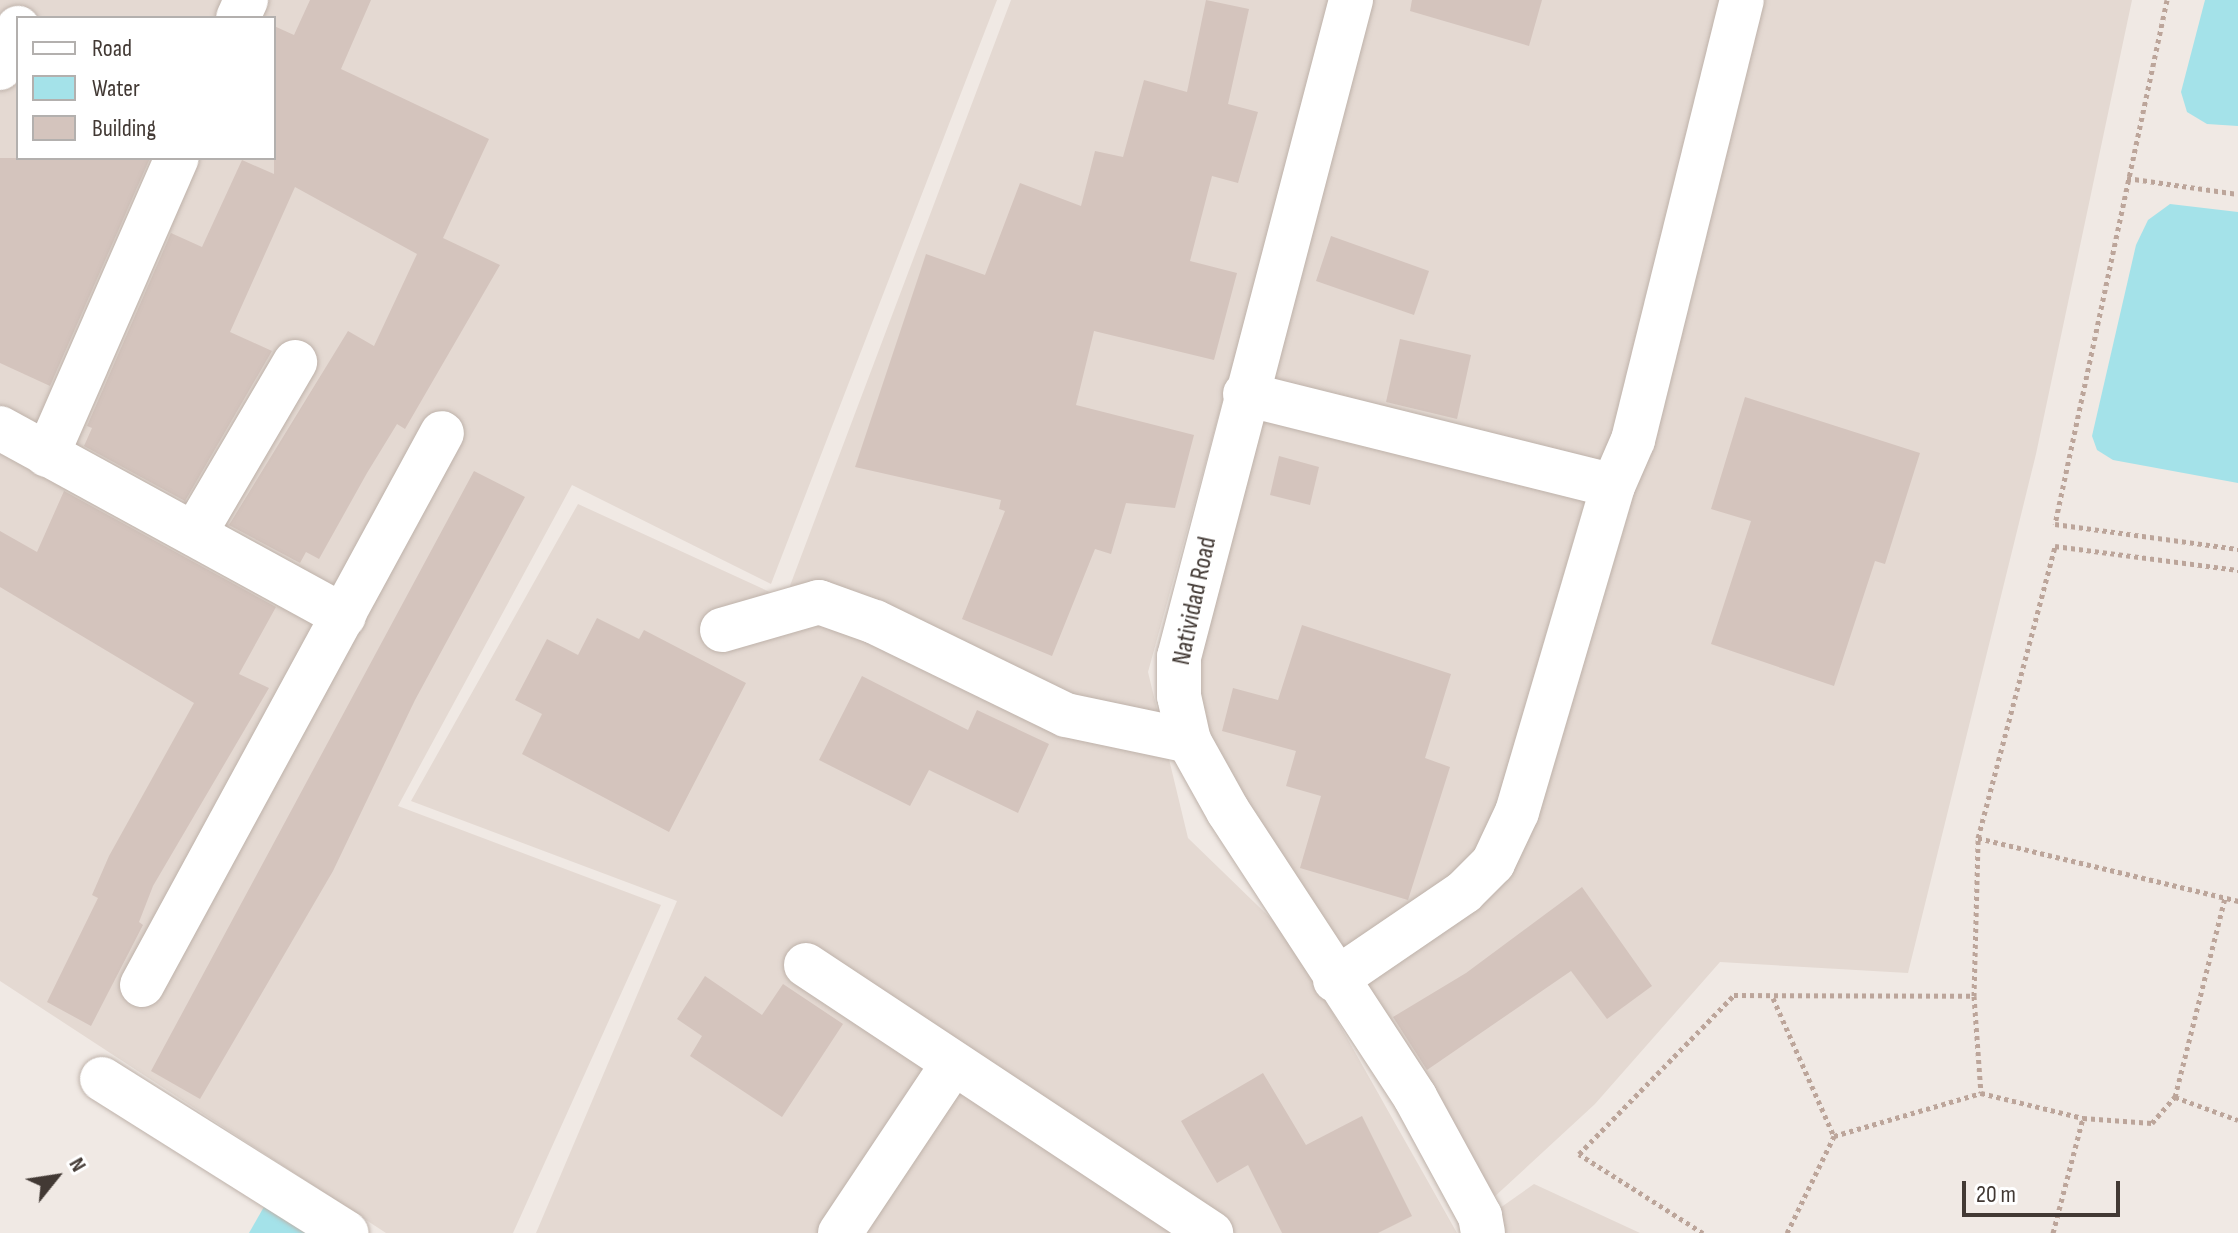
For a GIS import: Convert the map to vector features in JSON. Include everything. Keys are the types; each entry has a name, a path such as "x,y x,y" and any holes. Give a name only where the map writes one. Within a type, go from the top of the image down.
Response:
{"street":[{"name":"Natividad Road","path":"1351,0 1245,394 1179,657 1179,696 1189,741 1335,980 1415,1097 1480,1216 1483,1233"},
{"path":"1335,980 1464,892 1493,863 1517,812 1613,486 1633,440 1742,0"},
{"path":"0,68 16,32"},
{"path":"47,455 176,160"},
{"path":"196,531 295,362"},
{"path":"1245,394 1613,486"},
{"path":"0,428 196,531 344,616"},
{"path":"142,985 442,433"},
{"path":"722,630 819,602 875,622 1066,715 1189,741"},
{"path":"806,965 952,1065 1211,1233"},
{"path":"840,1233 952,1065"},
{"path":"102,1079 347,1233"}],"path":[{"path":"2167,0 2055,524 2238,549"},
{"path":"2127,178 2238,194"},
{"path":"1981,1093 1974,996 1978,838 2055,546 2238,570"},
{"path":"1978,838 2238,901"},
{"path":"1787,1233 1834,1136 1981,1093 2083,1118 2152,1123 2175,1097 2225,898"},
{"path":"1703,1233 1579,1154 1734,995 1974,996"},
{"path":"1773,997 1834,1136"},
{"path":"2175,1097 2238,1120"},
{"path":"2053,1233 2083,1118"}],"shaded area":[{"path":"0,0 997,0 771,584 572,485 398,806 661,905 513,1233 386,1233 0,981"},
{"path":"1011,0 1333,0 1148,672 1188,838 1290,937 1457,1233 536,1233 677,901 411,801 578,504 785,599"},
{"path":"1372,0 2132,0 2036,454 1908,973 1720,962 1595,1104 1492,1199 1216,789 1182,672"},
{"path":"1534,1184 1640,1233 1492,1233 1490,1215"}],"water":[{"path":"2205,0 2238,0 2238,126 2207,124 2187,112 2181,92"},
{"path":"2170,204 2238,212 2238,483 2113,460 2097,450 2092,436 2136,245 2148,220"},
{"path":"269,1198 319,1233 249,1233"}],"building":[{"path":"310,0 371,0 341,69 489,139 443,238 500,265 405,429 397,424 319,559 306,552 300,563 229,525 348,331 374,346 417,254 295,187 230,332 272,351 185,501 84,446 92,428 87,426 171,233 202,247 242,160 274,174 276,27 294,35"},
{"path":"1206,0 1249,9 1228,104 1258,112 1238,183 1212,176 1190,261 1237,273 1214,360 1094,331 1076,405 1194,435 1175,508 1126,503 1111,554 1095,549 1052,656 962,619 1005,511 999,509 1001,500 855,467 926,254 985,275 1020,183 1081,206 1095,151 1123,157 1144,80 1187,92"},
{"path":"1412,0 1542,0 1529,46 1410,11"},
{"path":"0,158 149,160 50,386 0,363"},
{"path":"1331,236 1429,271 1414,315 1316,281"},
{"path":"1400,339 1471,355 1457,419 1386,402"},
{"path":"1745,397 1920,453 1885,564 1875,561 1834,686 1711,644 1751,521 1711,509"},
{"path":"1279,456 1319,467 1310,505 1270,495"},
{"path":"474,471 525,497 415,700 333,871 200,1099 151,1071"},
{"path":"64,491 276,607 239,674 269,688 153,886 139,922 143,925 91,1026 47,1002 98,898 92,895 109,856 194,703 0,587 0,531 37,552"},
{"path":"597,618 639,639 644,630 746,683 669,832 522,754 542,714 515,700 547,639 578,655"},
{"path":"1302,625 1451,674 1425,758 1450,767 1408,900 1300,868 1321,796 1286,786 1296,751 1222,731 1233,688 1278,700"},
{"path":"862,676 968,730 977,710 1049,744 1018,813 929,770 910,806 819,760"},
{"path":"1582,887 1652,986 1607,1019 1571,971 1427,1070 1393,1017 1466,973"},
{"path":"705,976 762,1015 783,984 843,1024 782,1117 690,1056 702,1036 677,1019"},
{"path":"1263,1073 1306,1145 1362,1116 1412,1216 1378,1233 1282,1233 1248,1165 1217,1183 1181,1121"}]}
